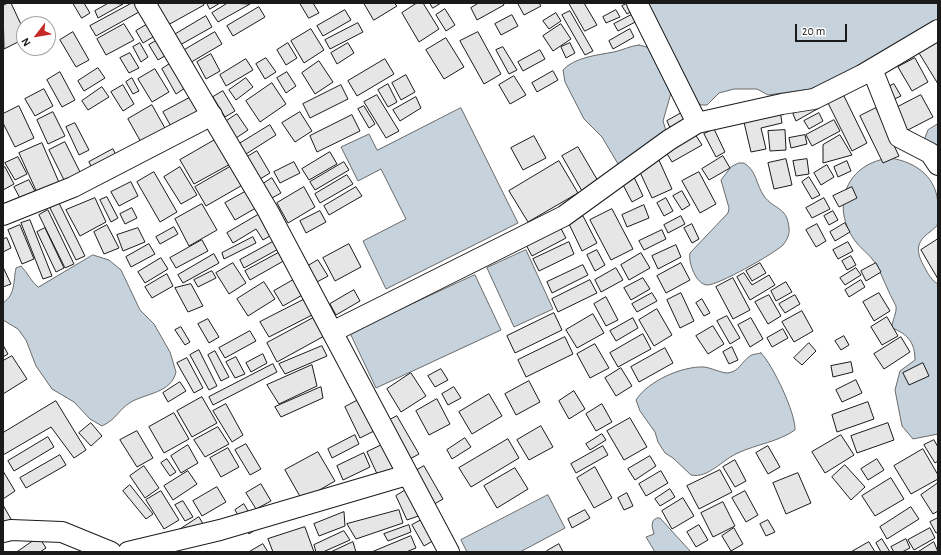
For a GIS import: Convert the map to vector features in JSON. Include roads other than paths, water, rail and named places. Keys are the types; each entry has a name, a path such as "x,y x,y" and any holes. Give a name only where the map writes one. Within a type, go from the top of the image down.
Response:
{"street":[{"path":"145,3 268,211 449,552"},
{"path":"637,3 697,123"},
{"path":"332,332 564,216 669,140 697,123 782,104 814,99 872,69 938,30"},
{"path":"872,69 899,137 930,153 938,164"},
{"path":"3,215 73,187 212,115"},
{"path":"128,552 220,530 407,475"},
{"path":"3,532 11,530 62,532 111,552"}]}
